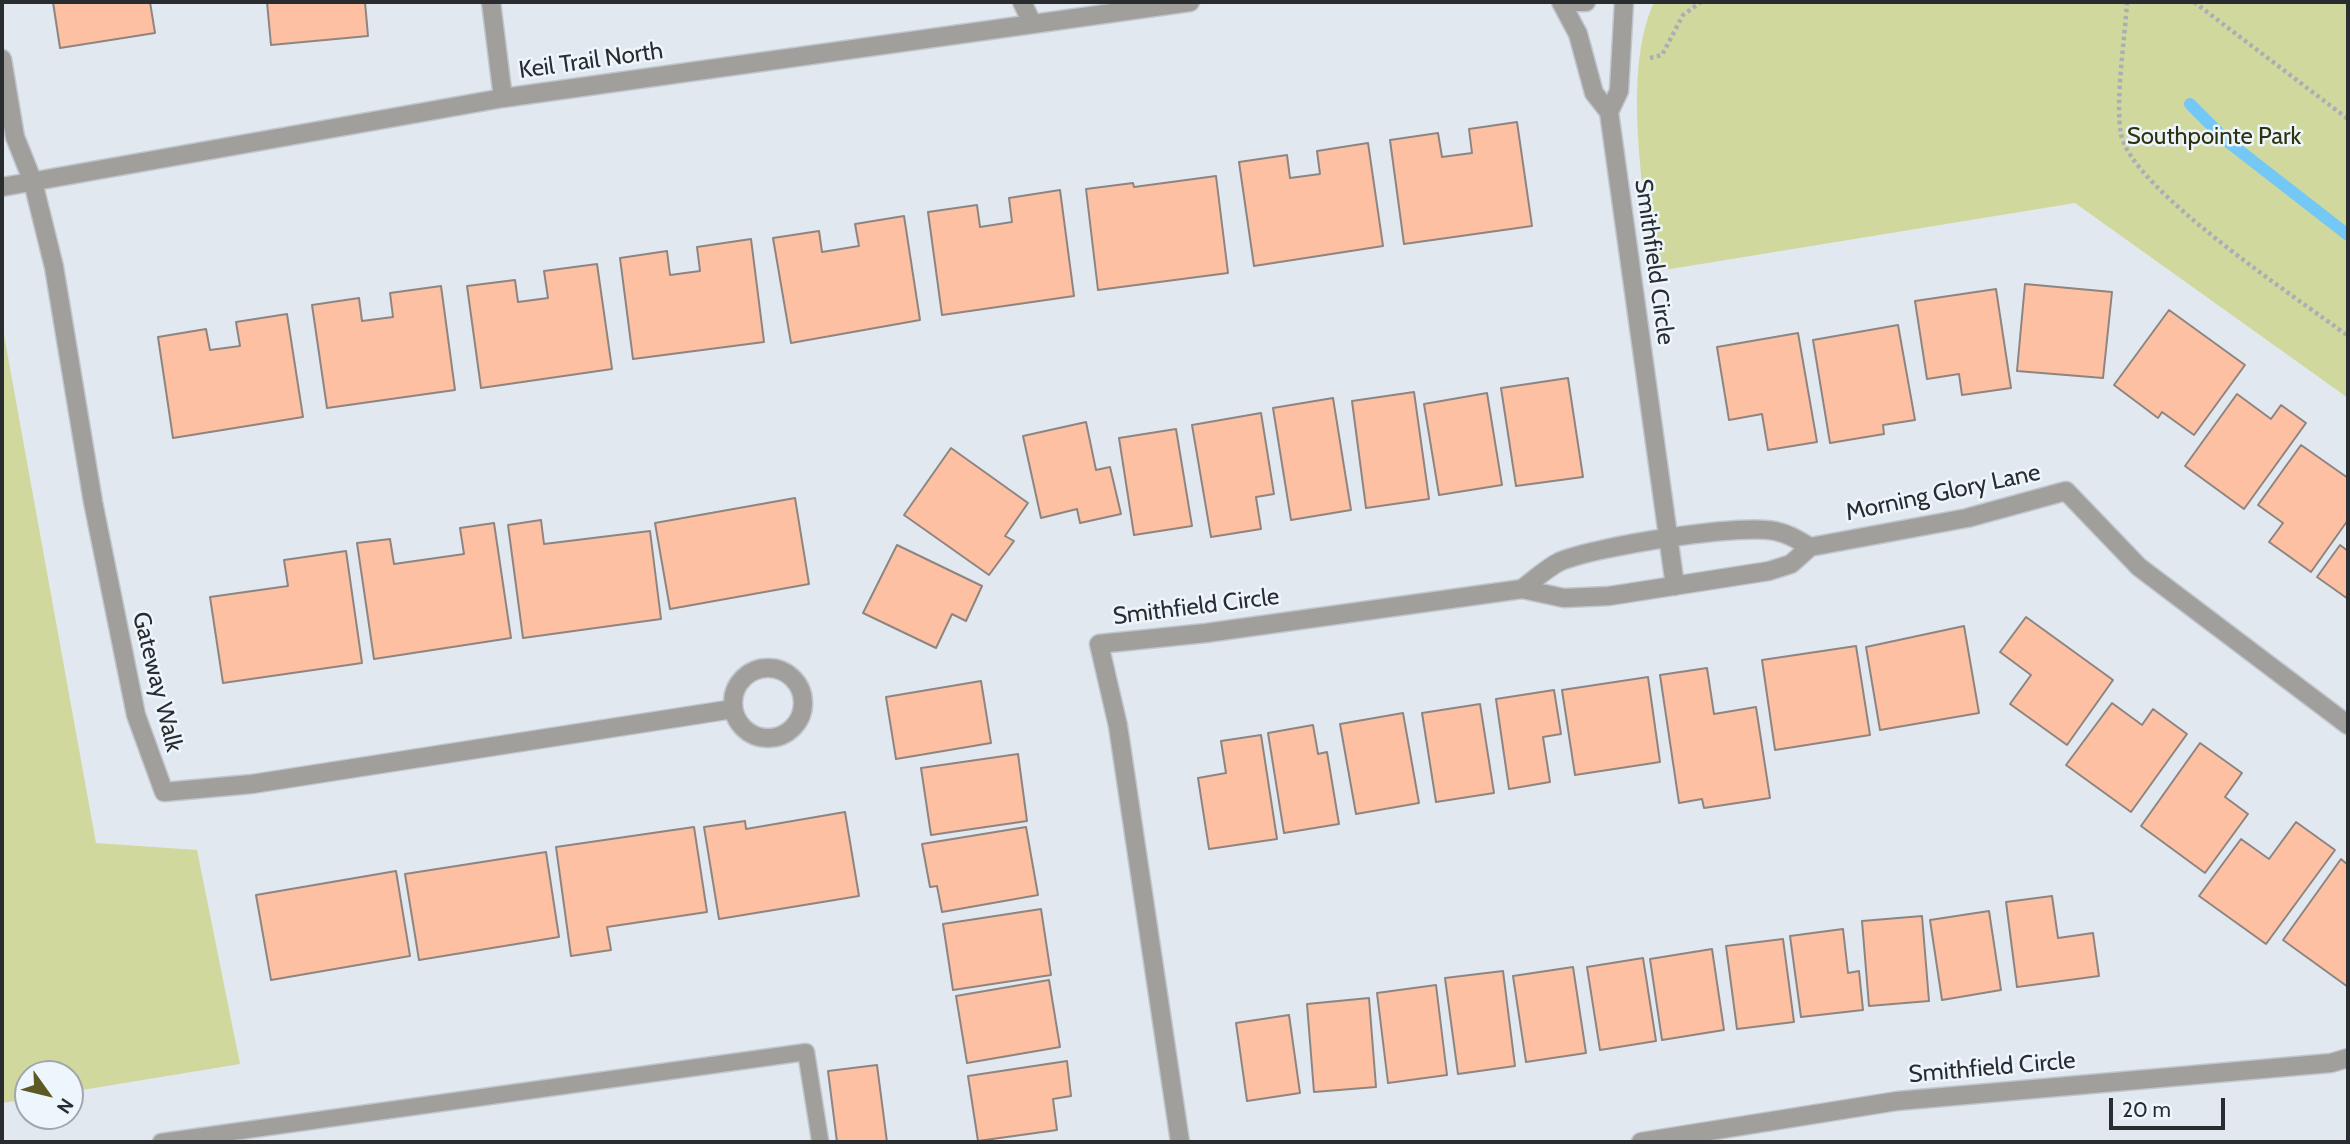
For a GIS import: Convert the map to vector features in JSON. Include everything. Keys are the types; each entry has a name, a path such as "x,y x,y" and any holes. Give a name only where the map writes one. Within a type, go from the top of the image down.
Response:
{"street":[{"path":"491,2 503,98"},
{"path":"1023,2 1032,23"},
{"path":"1032,23 1035,2"},
{"name":"Keil Trail North","path":"2,187 503,98 1190,2"},
{"name":"Smithfield Circle","path":"1561,2 1578,34 1594,93 1609,112 1675,586"},
{"path":"1573,2 1586,2"},
{"name":"Smithfield Circle","path":"1609,112 1619,91 1623,2"},
{"path":"2,59 15,137 33,182"},
{"name":"Gateway Walk","path":"33,182 54,267 115,619 139,726 164,792 252,784 733,709"},
{"name":"Morning Glory Lane","path":"1810,547 1967,518 2066,491 2139,567 2348,724"},
{"path":"1521,589 1560,561 1668,540 1737,530 1773,531 1791,535 1810,547"},
{"name":"Smithfield Circle","path":"1180,1142 1118,726 1099,643 1206,633 1521,589 1564,598 1609,596 1769,571 1791,564 1810,547"},
{"name":"Smithfield Circle","path":"1641,1142 1897,1101 2331,1063 2348,1058"}],"lane":[{"path":"161,1142 806,1052 820,1140"}],"path":[{"path":"1641,58 1662,55 1684,15 1700,2"},
{"path":"2127,2 2120,122 2130,160 2150,183 2184,213 2348,336"},
{"path":"2194,2 2348,119"}],"green space":[{"name":"Southpointe Park","path":"1654,2 2348,2 2348,398 2075,203 1652,272 1641,171 1637,99 1644,31"},
{"path":"2,324 96,843 197,850 240,1064 84,1090 84,1060 14,1060 14,1101 2,1103"}],"building":[{"path":"53,2 150,2 155,33 60,48"},
{"path":"267,2 365,2 368,36 271,45"},
{"path":"1517,122 1532,226 1404,244 1390,140 1438,133 1442,157 1472,153 1469,129"},
{"path":"1368,143 1383,246 1254,266 1239,162 1287,155 1290,178 1320,174 1317,151"},
{"path":"1216,176 1228,273 1098,290 1086,189 1133,183 1134,187"},
{"path":"1060,190 1074,296 942,315 928,212 977,205 980,227 1012,222 1009,198"},
{"path":"904,216 920,320 791,343 773,238 819,231 822,252 859,246 855,224"},
{"path":"751,239 764,342 633,359 620,258 667,251 670,275 700,271 697,247"},
{"path":"597,264 612,369 481,388 467,286 515,280 518,302 548,298 544,271"},
{"path":"2025,284 2112,292 2103,378 2017,371"},
{"path":"441,286 455,390 327,408 312,305 359,298 362,321 393,317 390,293"},
{"path":"1996,289 2011,388 1962,395 1959,374 1927,379 1915,301"},
{"path":"2169,310 2245,365 2194,435 2162,412 2158,418 2114,385"},
{"path":"287,314 303,417 173,438 158,337 206,329 210,350 240,346 236,322"},
{"path":"1898,325 1915,420 1883,425 1884,434 1830,443 1813,340"},
{"path":"1798,333 1817,442 1768,450 1762,414 1729,420 1717,347"},
{"path":"1568,378 1583,477 1516,486 1501,388"},
{"path":"1414,392 1429,499 1366,508 1352,401"},
{"path":"1487,393 1502,485 1439,495 1424,404"},
{"path":"2237,394 2271,419 2281,405 2306,423 2244,509 2185,466"},
{"path":"1333,398 1351,510 1291,520 1273,408"},
{"path":"1261,413 1274,494 1256,497 1261,529 1211,537 1192,425"},
{"path":"1086,422 1096,470 1110,467 1121,514 1080,523 1077,509 1041,518 1023,436"},
{"path":"1176,429 1192,526 1134,535 1119,438"},
{"path":"2301,445 2348,478 2348,520 2311,572 2269,542 2283,523 2258,505"},
{"path":"951,448 1028,503 1005,536 1014,541 989,575 904,515"},
{"path":"795,498 809,584 670,609 655,523"},
{"path":"541,520 544,544 650,531 661,619 523,638 508,525"},
{"path":"494,523 511,638 374,659 357,543 390,539 394,564 464,554 460,528"},
{"path":"897,545 982,586 966,621 952,614 936,648 863,613"},
{"path":"2340,545 2348,551 2348,599 2317,577"},
{"path":"346,551 362,663 223,683 210,597 288,586 284,560"},
{"path":"2026,617 2113,680 2067,745 2010,704 2031,675 2000,652"},
{"path":"1964,626 1979,713 1880,730 1866,647"},
{"path":"1856,646 1870,735 1775,750 1762,660"},
{"path":"1707,668 1714,714 1756,707 1770,798 1704,808 1702,799 1679,803 1660,675"},
{"path":"1648,677 1660,762 1575,775 1562,690"},
{"path":"981,681 991,743 896,759 886,697"},
{"path":"1554,690 1561,734 1543,737 1550,782 1509,789 1496,699"},
{"path":"2112,703 2142,725 2153,709 2187,734 2131,812 2066,765"},
{"path":"1480,704 1494,793 1436,802 1422,713"},
{"path":"1403,713 1419,803 1356,814 1340,724"},
{"path":"1313,725 1318,754 1327,752 1339,824 1284,833 1268,733"},
{"path":"1261,735 1277,839 1209,849 1198,778 1226,773 1221,741"},
{"path":"2200,743 2242,773 2225,797 2248,814 2205,873 2141,826"},
{"path":"1018,754 1027,821 931,835 921,768"},
{"path":"845,812 859,896 719,919 704,827 745,821 746,829"},
{"path":"2296,822 2335,850 2266,944 2199,896 2241,839 2269,859"},
{"path":"694,827 707,912 607,927 611,950 571,956 556,847"},
{"path":"1026,827 1038,895 942,912 937,886 930,887 922,844"},
{"path":"546,852 559,937 419,960 405,874"},
{"path":"2341,859 2348,865 2348,987 2283,940"},
{"path":"396,871 410,956 271,980 256,895"},
{"path":"2052,896 2058,938 2093,933 2099,976 2017,987 2006,902"},
{"path":"1041,909 1051,975 953,990 943,924"},
{"path":"1989,911 2001,990 1942,1000 1930,920"},
{"path":"1922,916 1929,1001 1869,1006 1862,921"},
{"path":"1843,929 1848,973 1859,971 1863,1010 1801,1017 1790,936"},
{"path":"1783,939 1794,1022 1737,1029 1726,946"},
{"path":"1712,949 1724,1030 1662,1040 1650,959"},
{"path":"1643,958 1656,1041 1600,1050 1587,967"},
{"path":"1573,967 1586,1053 1526,1062 1513,976"},
{"path":"1503,971 1515,1066 1458,1074 1445,978"},
{"path":"1049,980 1060,1047 967,1063 956,996"},
{"path":"1436,985 1447,1075 1388,1083 1377,993"},
{"path":"1369,998 1376,1087 1314,1092 1307,1004"},
{"path":"1289,1015 1300,1093 1247,1101 1236,1023"},
{"path":"1067,1061 1071,1096 1053,1099 1057,1130 978,1141 968,1076"},
{"path":"877,1065 887,1142 837,1142 828,1071"}],"waterway":[{"path":"2190,104 2227,141 2348,235"}]}
